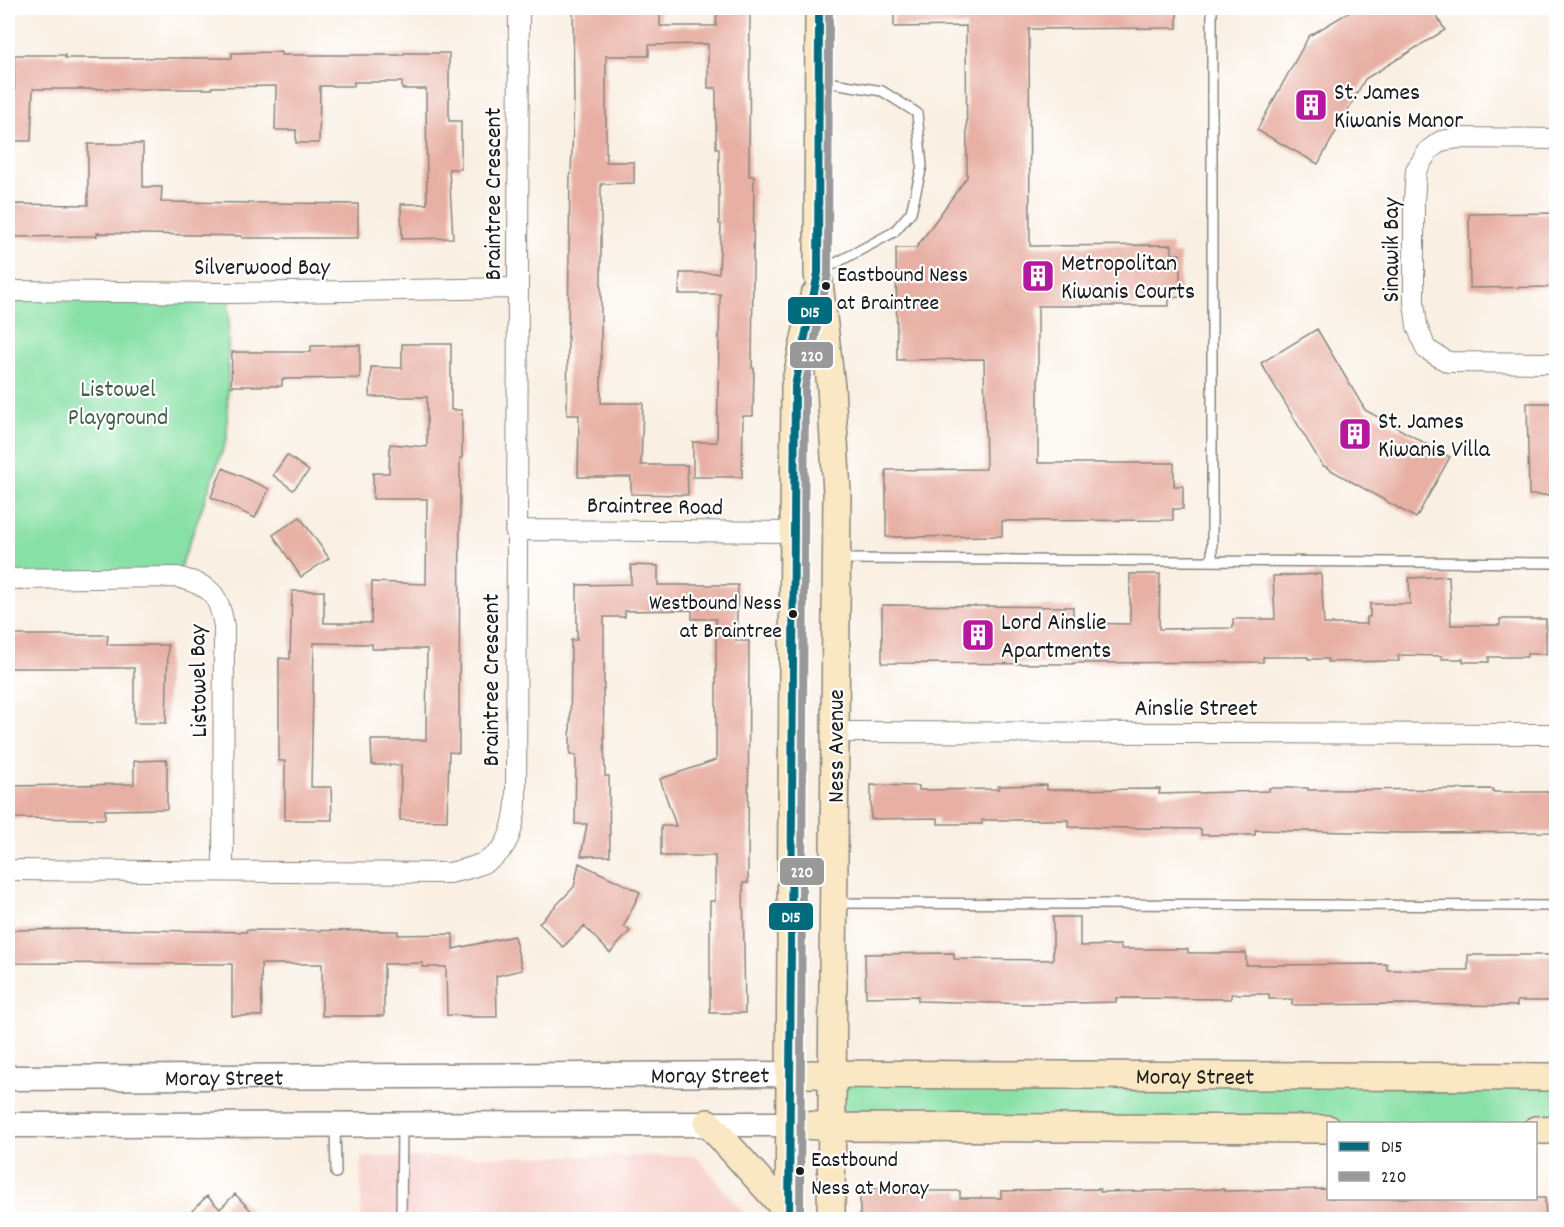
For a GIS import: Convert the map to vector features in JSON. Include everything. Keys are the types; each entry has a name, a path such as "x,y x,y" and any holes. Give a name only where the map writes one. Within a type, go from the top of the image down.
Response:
{"main road":[{"name":"Ness Avenue","path":"819,8 818,273 831,387 837,493 831,1220"},
{"name":"Ness Avenue","path":"789,1216 795,386 818,273"},
{"name":"Moray Street","path":"789,1074 1557,1077"},
{"path":"708,1123 789,1216"},
{"name":"Moray Street","path":"789,1124 833,1127 1327,1129"},
{"path":"1537,1130 1557,1130"}],"street":[{"name":"Braintree Crescent","path":"8,870 449,873 482,865 495,857 504,847 511,834 516,803 515,530 519,8"},
{"name":"Sinawik Bay","path":"1557,139 1458,138 1441,141 1429,150 1416,170 1414,302 1418,326 1426,349 1448,362 1557,363"},
{"name":"Silverwood Bay","path":"8,291 229,292 517,288"},
{"name":"Braintree Road","path":"515,530 794,532"},
{"name":"Listowel Bay","path":"8,579 177,577 195,582 208,589 220,603 224,626 223,871"},
{"name":"Ainslie Street","path":"835,732 1557,734"},
{"name":"Moray Street","path":"8,1078 789,1074"},
{"name":"Moray Street","path":"8,1125 789,1124"}],"lane":[{"path":"1212,8 1212,561"},
{"path":"818,273 894,232 912,212 922,166 916,113 882,91 819,81"},
{"path":"837,559 1557,563"},
{"path":"835,903 1557,906"},
{"path":"335,1123 336,1173"},
{"path":"401,1220 402,1123"}],"shaded area":[{"path":"696,1156 749,1219 361,1220 361,1157"}],"green space":[{"name":"Listowel Playground","path":"8,291 229,293 227,438 177,577 8,579"},
{"path":"834,1074 1556,1077 1556,1130 1537,1124 1537,1122 833,1127"}],"building":[{"path":"573,8 660,8 660,26 716,26 717,8 750,8 749,176 754,176 752,368 754,368 753,416 743,416 742,477 693,477 693,442 717,442 720,294 679,294 680,273 719,273 721,224 719,224 719,148 716,148 716,88 708,88 708,44 649,45 649,56 606,56 606,162 634,162 634,183 601,184 601,403 643,403 641,465 687,465 688,495 631,494 631,477 578,477 579,415 567,415 570,174 574,101"},
{"name":"Metropolitan Kiwanis Courts","path":"894,8 1177,8 1177,28 1029,29 1030,246 1172,245 1172,254 1180,254 1180,297 1169,298 1169,306 1038,306 1038,463 1174,463 1174,486 1183,486 1183,509 1173,509 1173,520 1002,521 1002,536 886,537 886,470 986,469 984,359 897,360 896,248 916,248 967,177 966,26 894,27"},
{"name":"St. James Kiwanis Manor","path":"1356,8 1432,8 1445,30 1365,79 1318,164 1257,130 1309,36"},
{"path":"281,52 281,55 449,53 449,121 461,121 461,169 449,169 453,238 402,239 401,204 427,204 426,89 402,89 402,82 354,82 354,86 320,86 319,143 296,143 296,130 275,130 276,86 212,87 212,89 33,89 31,141 8,141 8,113 15,113 14,55 65,55 65,58 232,58 232,53"},
{"path":"88,144 143,144 143,187 162,187 161,202 358,204 358,238 242,238 242,236 97,233 97,236 8,237 8,204 88,205"},
{"path":"1557,213 1557,287 1470,288 1469,214"},
{"name":"St. James Kiwanis Villa","path":"1317,329 1365,410 1450,457 1416,518 1322,465 1261,363"},
{"path":"402,344 451,344 451,410 462,410 459,753 449,752 447,821 400,820 401,765 372,765 371,740 426,740 427,649 372,649 372,644 314,643 311,787 331,787 332,820 285,820 285,761 279,761 279,658 290,659 292,591 324,591 324,623 371,623 372,582 426,584 427,499 373,499 373,473 389,473 390,444 427,447 427,397 370,397 371,367 402,368"},
{"path":"360,345 360,378 282,379 282,386 231,386 232,352 311,352 311,346"},
{"path":"1527,403 1557,403 1557,495 1529,495"},
{"path":"287,455 309,471 293,490 273,475"},
{"path":"223,468 269,489 255,518 211,497"},
{"path":"300,517 329,558 301,577 273,535"},
{"path":"631,565 658,566 658,585 738,585 736,641 749,641 748,883 743,883 745,1013 710,1013 710,901 715,901 715,856 661,856 661,826 676,826 660,779 716,760 716,619 692,619 692,610 625,611 625,617 604,617 605,776 609,776 610,856 581,856 587,824 575,824 576,755 570,755 571,640 577,640 577,585 631,584"},
{"path":"1130,574 1160,574 1159,629 1233,628 1233,619 1275,619 1273,576 1321,574 1324,624 1367,624 1367,617 1370,617 1370,604 1410,604 1409,578 1449,576 1451,625 1500,625 1500,619 1546,619 1546,654 1527,654 1527,657 1489,657 1489,662 1463,662 1463,659 1442,659 1442,656 1398,655 1399,661 1328,662 1328,659 1308,659 1308,657 1263,657 1263,662 882,663 882,605 1073,607 1073,623 1130,624"},
{"path":"8,635 108,635 107,645 168,645 166,723 134,723 134,668 8,668"},
{"path":"167,760 167,809 105,810 105,819 8,818 8,786 134,784 134,761"},
{"path":"871,785 919,786 919,790 998,789 998,786 1047,785 1047,790 1160,789 1159,794 1269,791 1269,788 1308,788 1308,790 1493,789 1493,792 1552,792 1553,796 1557,796 1557,832 1402,833 1255,830 1255,835 1201,835 1201,829 1068,827 1068,820 982,820 982,824 938,824 938,818 871,819"},
{"path":"579,863 640,892 624,926 630,931 610,953 584,926 563,947 539,923 574,887"},
{"path":"1053,917 1080,917 1080,946 1121,945 1121,949 1188,949 1188,953 1246,953 1246,965 1387,964 1387,970 1468,970 1468,955 1557,955 1557,1001 1517,1001 1517,1006 1292,1005 1292,999 1269,999 1269,994 1231,994 1231,999 1116,998 1116,1002 1031,1004 918,1001 918,996 866,997 865,954 954,953 954,959 1053,960"},
{"path":"8,930 246,932 246,930 398,931 398,935 453,934 453,949 514,936 522,970 496,976 497,1017 447,1015 446,967 423,967 423,963 384,964 384,1016 322,1016 322,964 261,964 262,1016 232,1016 232,964 8,963"},
{"path":"860,1188 894,1188 894,1191 960,1191 960,1198 1001,1198 1001,1191 1100,1189 1100,1192 1224,1189 1224,1191 1327,1189 1327,1200 1537,1200 1537,1198 1545,1198 1546,1220 860,1220"},
{"path":"235,1194 260,1220 183,1220 207,1196 220,1209"}],"transit line":[{"name":"D15","path":"789,1220 795,386 818,273 819,8"},
{"name":"220","path":"800,1220 805,387 828,274 829,8"}],"place":[{"name":"St. James Kiwanis Manor","path":"1311,105"},
{"name":"Metropolitan Kiwanis Courts","path":"1038,276"},
{"name":"Eastbound Ness at Braintree","path":"826,286"},
{"name":"St. James Kiwanis Villa","path":"1355,434"},
{"name":"Westbound Ness at Braintree","path":"793,614"},
{"name":"Lord Ainslie Apartments","path":"978,635"},
{"name":"Eastbound Ness at Moray","path":"800,1171"}]}
